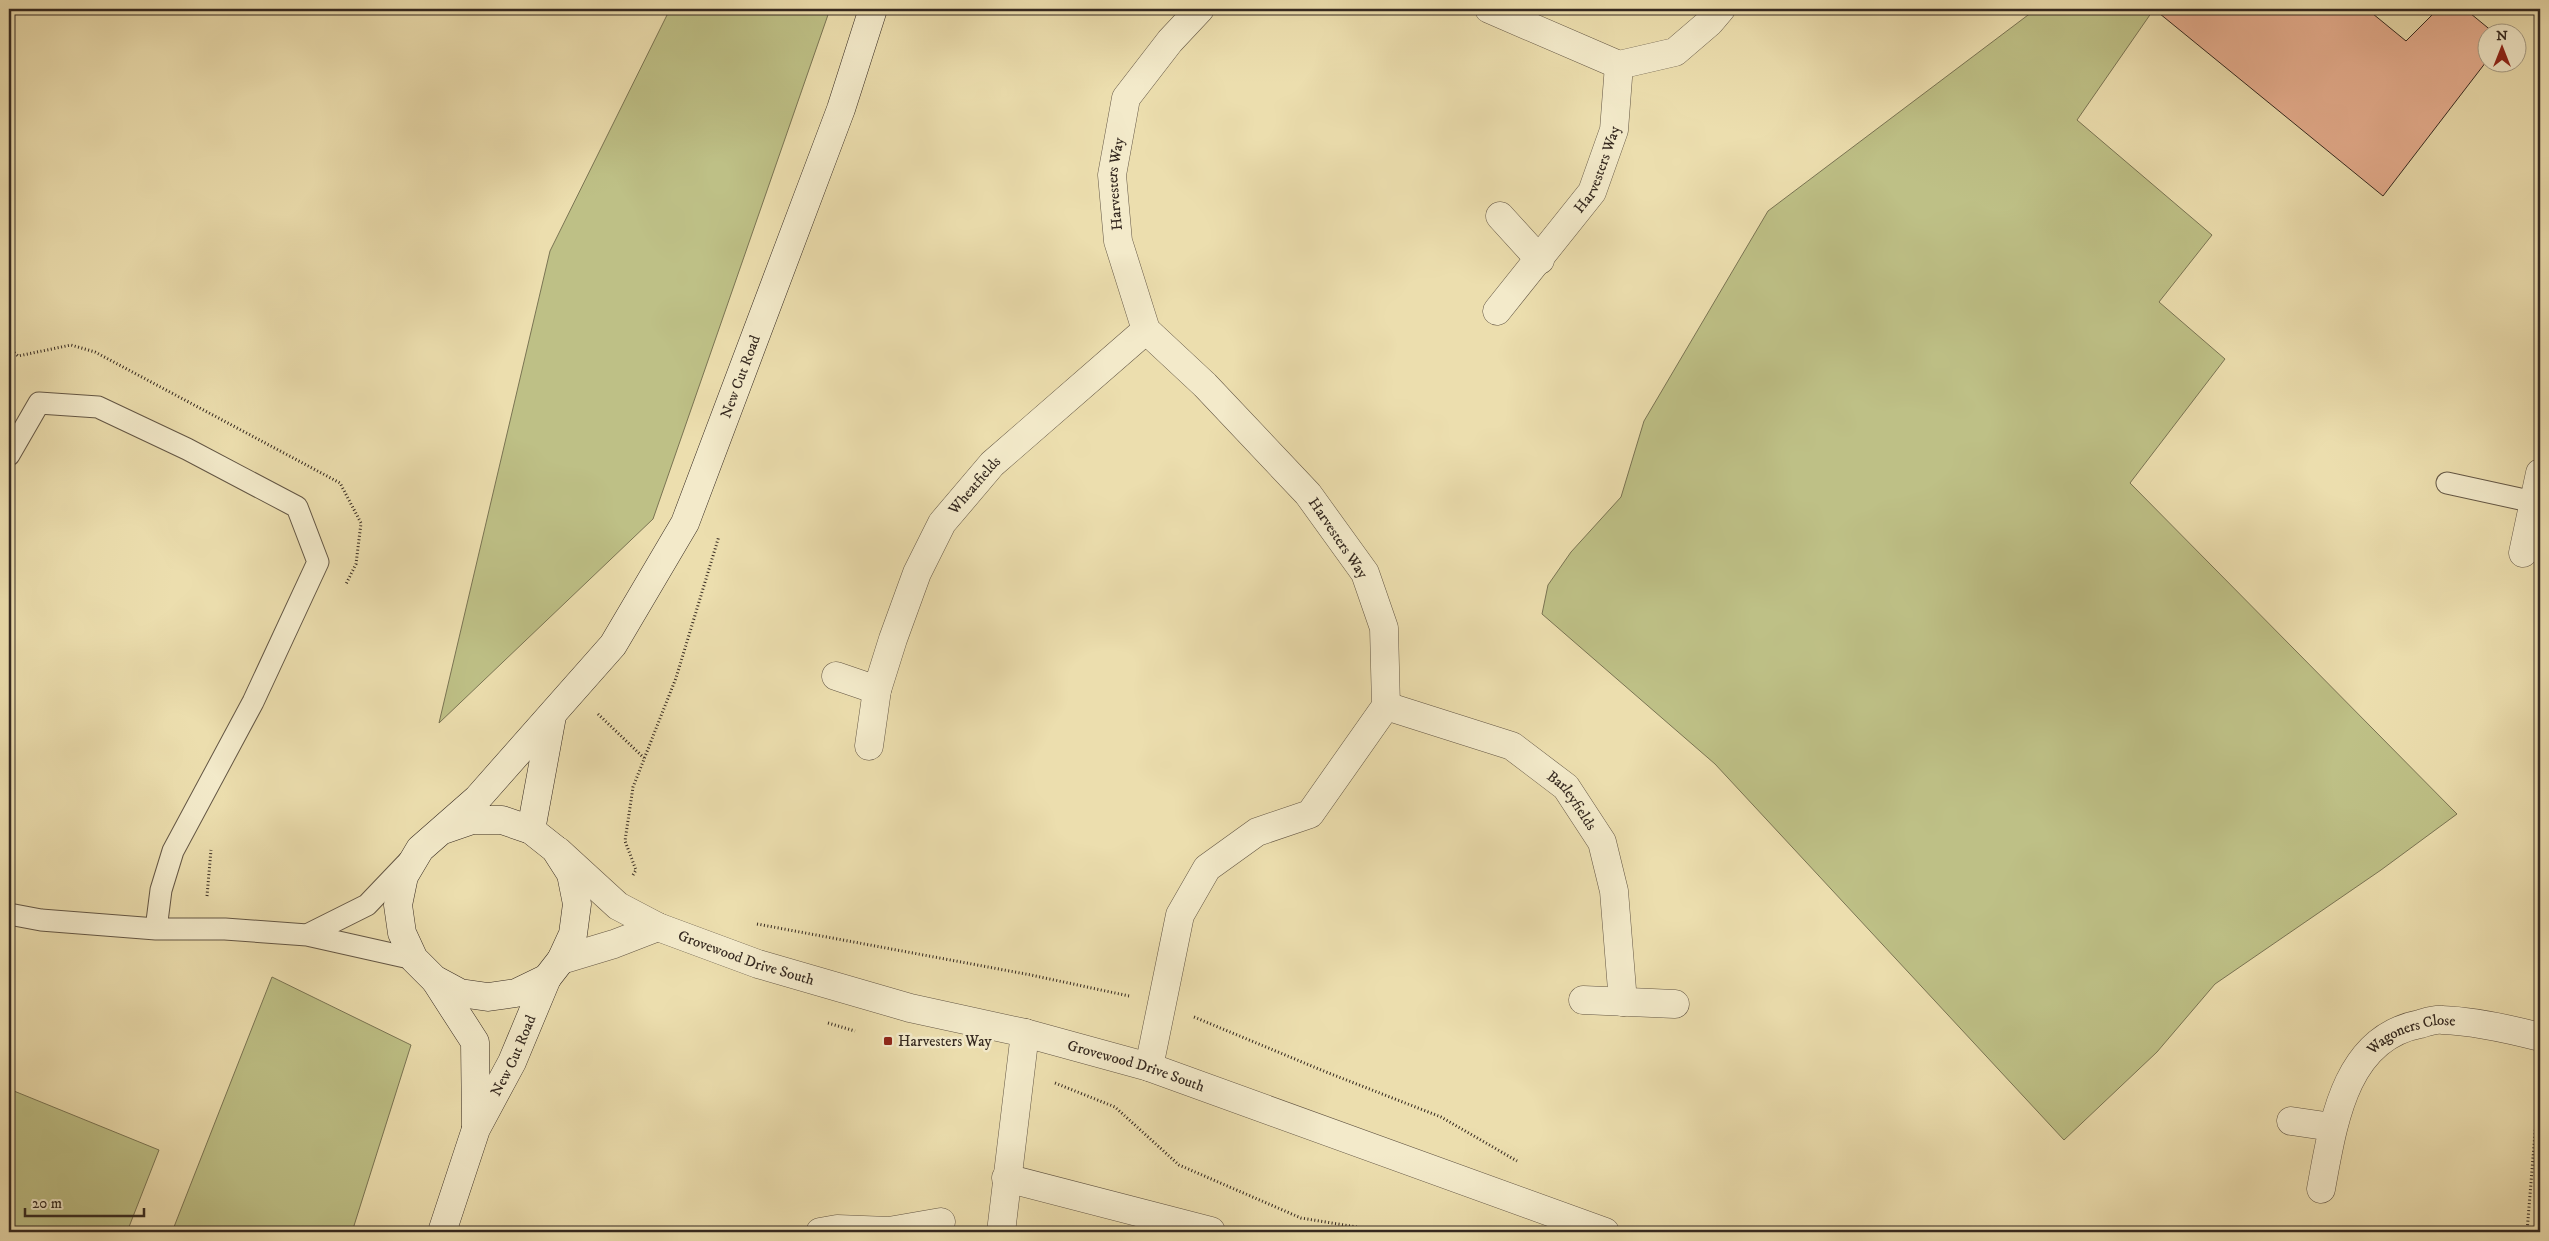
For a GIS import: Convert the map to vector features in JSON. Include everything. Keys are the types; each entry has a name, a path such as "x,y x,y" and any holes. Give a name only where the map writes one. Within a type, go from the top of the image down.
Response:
{"street":[{"name":"New Cut Road","path":"443,830 477,798 552,716 613,645 685,523 841,109 873,9"},
{"name":"Harvesters Way","path":"1200,9 1170,41 1126,98 1112,175 1118,241 1146,330 1205,385 1308,494 1365,574 1384,628 1386,706"},
{"path":"1489,9 1620,65 1675,52 1710,22 1721,9"},
{"name":"Harvesters Way","path":"1497,311 1540,260 1592,192 1614,130 1620,65"},
{"path":"1500,216 1540,260"},
{"name":"Wheatfields","path":"869,746 877,690 917,574 942,523 992,464 1146,330"},
{"path":"2523,553 2537,502 2540,472"},
{"path":"836,676 877,690"},
{"path":"1149,1067 1180,915 1207,868 1257,832 1310,814 1386,706"},
{"name":"Barleyfields","path":"1386,706 1512,746 1566,787 1602,842 1614,891 1623,1002"},
{"path":"531,830 552,716"},
{"path":"472,820 502,820 531,830 555,849 571,874 577,904 573,934 554,969 516,992 488,996 460,992 434,979 414,959 402,933 398,905 404,876 420,849 443,830 472,820"},
{"name":"Grovewood Drive South","path":"555,849 618,906 658,926 758,964 910,1008 1025,1033 1149,1067 1605,1232"},
{"name":"Grovewood Drive South","path":"554,969 658,926"},
{"name":"New Cut Road","path":"442,1232 476,1129 512,1062 554,969"},
{"name":"New Cut Road","path":"434,979 475,1042 476,1129"},
{"path":"1583,1000 1675,1004"},
{"name":"Wagoners Close","path":"2321,1188 2332,1127 2350,1076 2375,1045 2403,1027 2441,1020 2510,1030 2540,1037"},
{"path":"1001,1232 1006,1178 1025,1033"},
{"path":"2291,1121 2332,1127"},
{"path":"1006,1178 1211,1231"},
{"path":"820,1232 837,1230 889,1231 941,1222"}],"lane":[{"path":"9,455 39,403 98,406 187,449 296,507 318,562 254,702 173,851 161,890 156,929"},
{"path":"2447,483 2537,502"},
{"path":"307,935 367,905 420,849"},
{"path":"9,914 41,920 156,929 225,928 307,935 414,959"}],"path":[{"path":"9,348 18,356 70,344 94,352 340,483 361,523 356,564 342,590"},
{"path":"618,906 636,870 625,841 634,787 676,678 722,528"},
{"path":"207,896 212,847"},
{"path":"728,952 752,923 1031,975 1162,1004 1441,1117 1528,1167 1523,1202"},
{"path":"2527,1232 2540,1062"},
{"path":"1021,1070 1115,1107 1180,1165 1301,1218 1387,1232"}],"green space":[{"path":"670,9 830,9 653,519 439,723 550,251"},
{"path":"2036,9 2154,9 2077,120 2212,235 2159,302 2225,359 2130,483 2457,814 2381,870 2215,984 2157,1052 2064,1140 1715,764 1542,614 1548,585 1571,552 1621,497 1644,421 1768,211"},
{"path":"272,977 411,1045 352,1232 172,1232"},
{"path":"9,1089 159,1150 127,1232 9,1232"}],"building":[{"path":"2154,9 2367,9 2406,41 2438,9 2465,9 2481,22 2476,22 2476,72 2478,72 2383,196"}],"place":[{"name":"Harvesters Way","path":"888,1041"}]}
